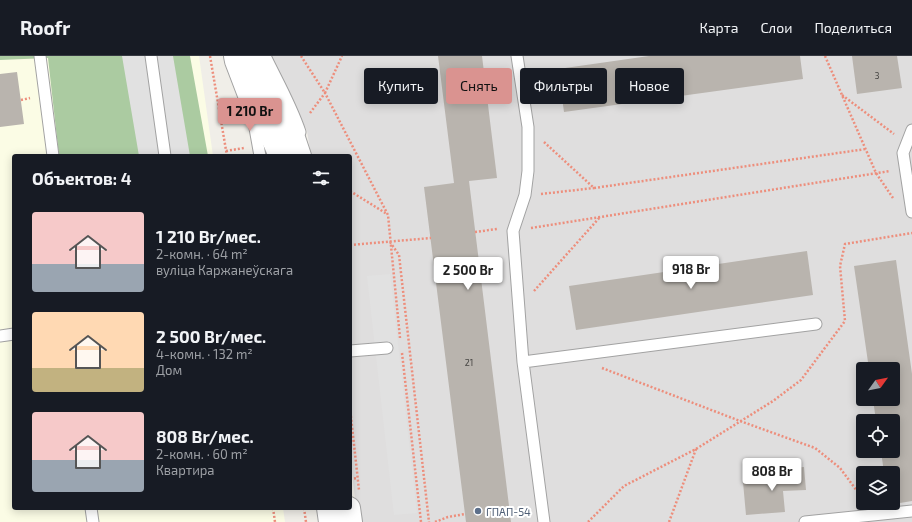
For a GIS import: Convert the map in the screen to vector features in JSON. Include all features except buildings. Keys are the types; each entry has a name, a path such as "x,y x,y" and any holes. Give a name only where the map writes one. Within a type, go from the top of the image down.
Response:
{"street":[{"path":"235,56 249,95 279,154"},
{"path":"254,56 261,80 294,138 299,154"},
{"path":"351,522 354,500"},
{"path":"328,510 330,522"}],"lane":[{"path":"40,56 53,154"},
{"path":"151,56 165,154"},
{"path":"265,56 296,119 301,136 304,154"},
{"path":"517,56 528,128 528,171 525,195 513,231 523,362 544,522"},
{"path":"249,95 260,154"},
{"path":"912,130 903,153 912,212"},
{"path":"523,362 816,324"},
{"path":"0,336 12,334"},
{"path":"352,351 387,348"},
{"path":"91,510 93,522"},
{"path":"805,522 912,511"}],"path":[{"path":"210,56 227,154"},
{"path":"301,56 325,93 388,215 401,343"},
{"path":"308,117 325,93 342,56"},
{"path":"825,56 876,173 896,203"},
{"path":"842,95 907,144"},
{"path":"528,128 594,188"},
{"path":"525,195 594,188 866,149"},
{"path":"476,232 500,229 513,231 876,173"},
{"path":"352,191 388,215"},
{"path":"519,308 601,217"},
{"path":"588,522 624,486 696,448 773,401 801,380 845,321 840,266 845,244 912,233"},
{"path":"352,245 431,238"},
{"path":"390,241 399,255 430,522"},
{"path":"402,350 421,522"},
{"path":"599,367 815,448 840,468 856,490"},
{"path":"352,426 358,478 354,500"},
{"path":"669,522 696,448"},
{"path":"352,479 358,478"},
{"path":"273,510 275,522"},
{"path":"304,510 306,522"},
{"path":"435,522 448,517 464,514"}],"shaded area":[{"path":"0,56 199,56 213,154 12,154 12,510 283,510 285,522 0,522"},
{"path":"122,56 173,56 190,154 139,154"},
{"path":"271,56 912,56 912,522 358,522 352,473 352,154 311,154 307,131"},
{"path":"390,274 417,513 394,515 367,276"}],"green space":[{"path":"0,56 190,56 208,154 59,154 48,58 0,60"}],"place":[{"name":"ГПАП-54","path":"478,511"}]}
